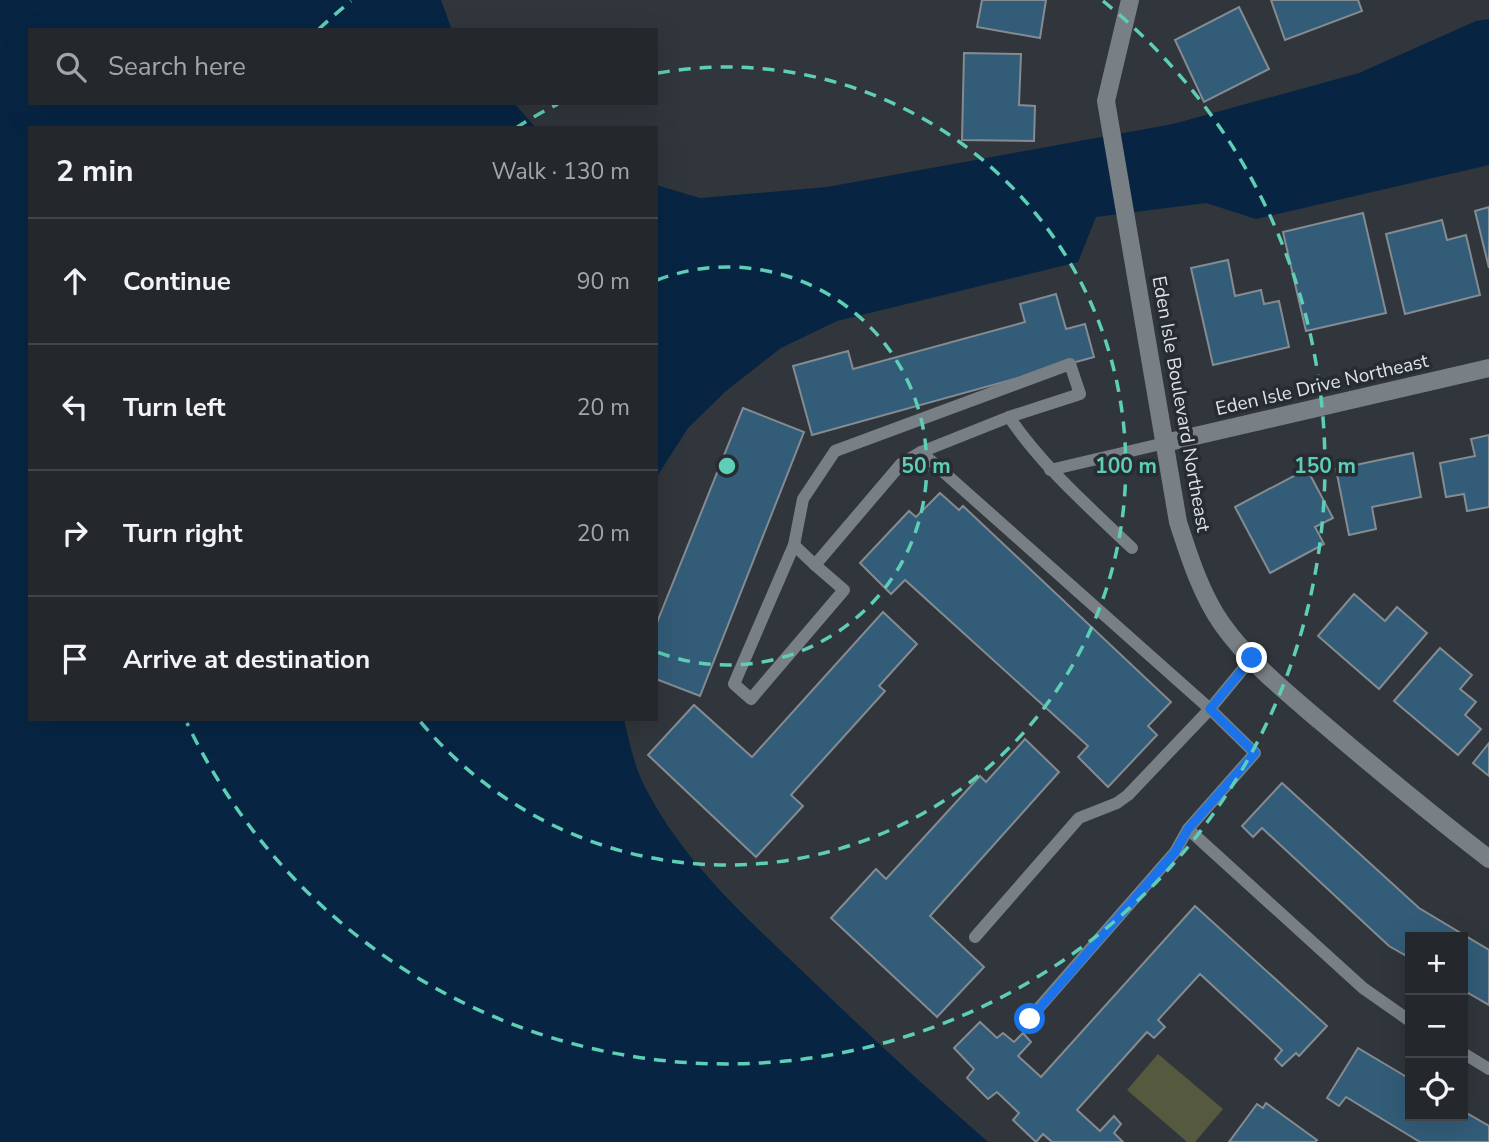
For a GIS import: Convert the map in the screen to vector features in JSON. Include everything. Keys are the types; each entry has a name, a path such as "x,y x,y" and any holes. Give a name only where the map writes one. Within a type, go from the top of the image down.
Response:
{"street":[{"name":"Eden Isle Boulevard Northeast","path":"1130,0 1106,101 1178,522 1188,553 1206,596 1222,624 1252,658 1346,743 1489,859"},
{"name":"Eden Isle Drive Northeast","path":"1165,443 1489,368"}],"lane":[{"path":"794,545 815,565 844,590 751,699 734,684 794,545 803,499 835,452 1070,364 1080,394 1009,417 921,452 901,464 815,565"},
{"path":"1009,417 1050,470 1132,548"},
{"path":"1050,470 1165,443"},
{"path":"921,452 1210,709 1255,753 1188,829 1175,852 1030,1019"},
{"path":"975,937 1079,818 1117,803 1128,795 1210,709 1252,658"},
{"path":"1188,829 1363,988 1405,1017"},
{"path":"1468,1056 1489,1069"}],"green space":[{"path":"1158,1054 1223,1109 1195,1142 1187,1142 1127,1090"}],"water":[{"path":"0,0 441,0 451,28 28,28 28,105 516,105 534,126 28,126 28,721 625,721 644,785 693,860 754,925 988,1142 0,1142"},
{"path":"1489,19 1489,165 1256,219 1206,203 1096,217 1078,262 837,321 781,348 726,391 688,428 658,475 658,186 700,198 827,187 1173,124 1359,73 1476,21"}],"building":[{"path":"982,0 1046,0 1040,38 977,27"},
{"path":"1271,0 1358,0 1362,11 1285,40"},
{"path":"1239,7 1269,69 1204,102 1175,40"},
{"path":"964,53 1021,54 1019,105 1035,106 1034,141 962,140"},
{"path":"1489,207 1489,268 1475,211"},
{"path":"1363,213 1386,313 1306,331 1283,232"},
{"path":"1442,220 1447,240 1466,235 1480,295 1405,314 1386,234"},
{"path":"1228,260 1235,296 1261,290 1264,304 1279,301 1289,347 1213,365 1191,268"},
{"path":"1056,294 1066,329 1085,324 1094,357 812,435 793,366 848,351 853,369 1025,322 1020,304"},
{"path":"743,408 804,432 700,696 658,680 658,620"},
{"path":"1489,435 1489,507 1467,511 1464,494 1446,497 1440,463 1475,456 1471,439"},
{"path":"1413,453 1421,497 1372,507 1376,529 1349,535 1336,469"},
{"path":"1307,469 1333,518 1315,527 1324,544 1270,573 1235,507"},
{"path":"940,493 959,510 963,506 1171,702 1148,726 1157,735 1108,787 1078,757 1088,746 905,580 891,594 860,563 909,511 916,517"},
{"path":"1354,594 1385,621 1397,607 1427,633 1379,689 1318,636"},
{"path":"883,612 917,644 879,686 885,691 791,795 803,806 756,857 648,755 694,705 752,757"},
{"path":"1440,648 1472,675 1460,689 1476,702 1465,715 1481,729 1458,755 1394,701"},
{"path":"1025,739 1059,772 930,916 984,967 937,1017 831,918 876,869 886,879 980,776 986,782"},
{"path":"1489,743 1489,776 1473,763"},
{"path":"1282,783 1419,908 1459,932 1405,932 1405,955 1389,946 1262,828 1253,837 1242,826"},
{"path":"1195,906 1327,1026 1299,1056 1296,1053 1282,1066 1275,1059 1282,1050 1200,974 1158,1020 1165,1027 1154,1038 1147,1032 1077,1110 1100,1131 1114,1116 1121,1124 1114,1133 1123,1142 1052,1142 1043,1134 1036,1142 1013,1120 1019,1113 997,1092 988,1099 967,1078 974,1069 954,1048 980,1022 997,1038 1003,1033 1014,1042 1023,1033 1031,1042 1018,1056 1041,1077"},
{"path":"1468,937 1489,950 1489,1005 1468,993"},
{"path":"1358,1048 1405,1076 1405,1121 1468,1121 1468,1114 1489,1126 1489,1142 1420,1142 1346,1097 1339,1106 1327,1098"},
{"path":"1266,1103 1317,1140 1229,1142 1257,1104 1263,1108"}],"route":[{"path":"1030,1019 1175,852 1188,829 1255,753 1210,709 1252,658"}]}
